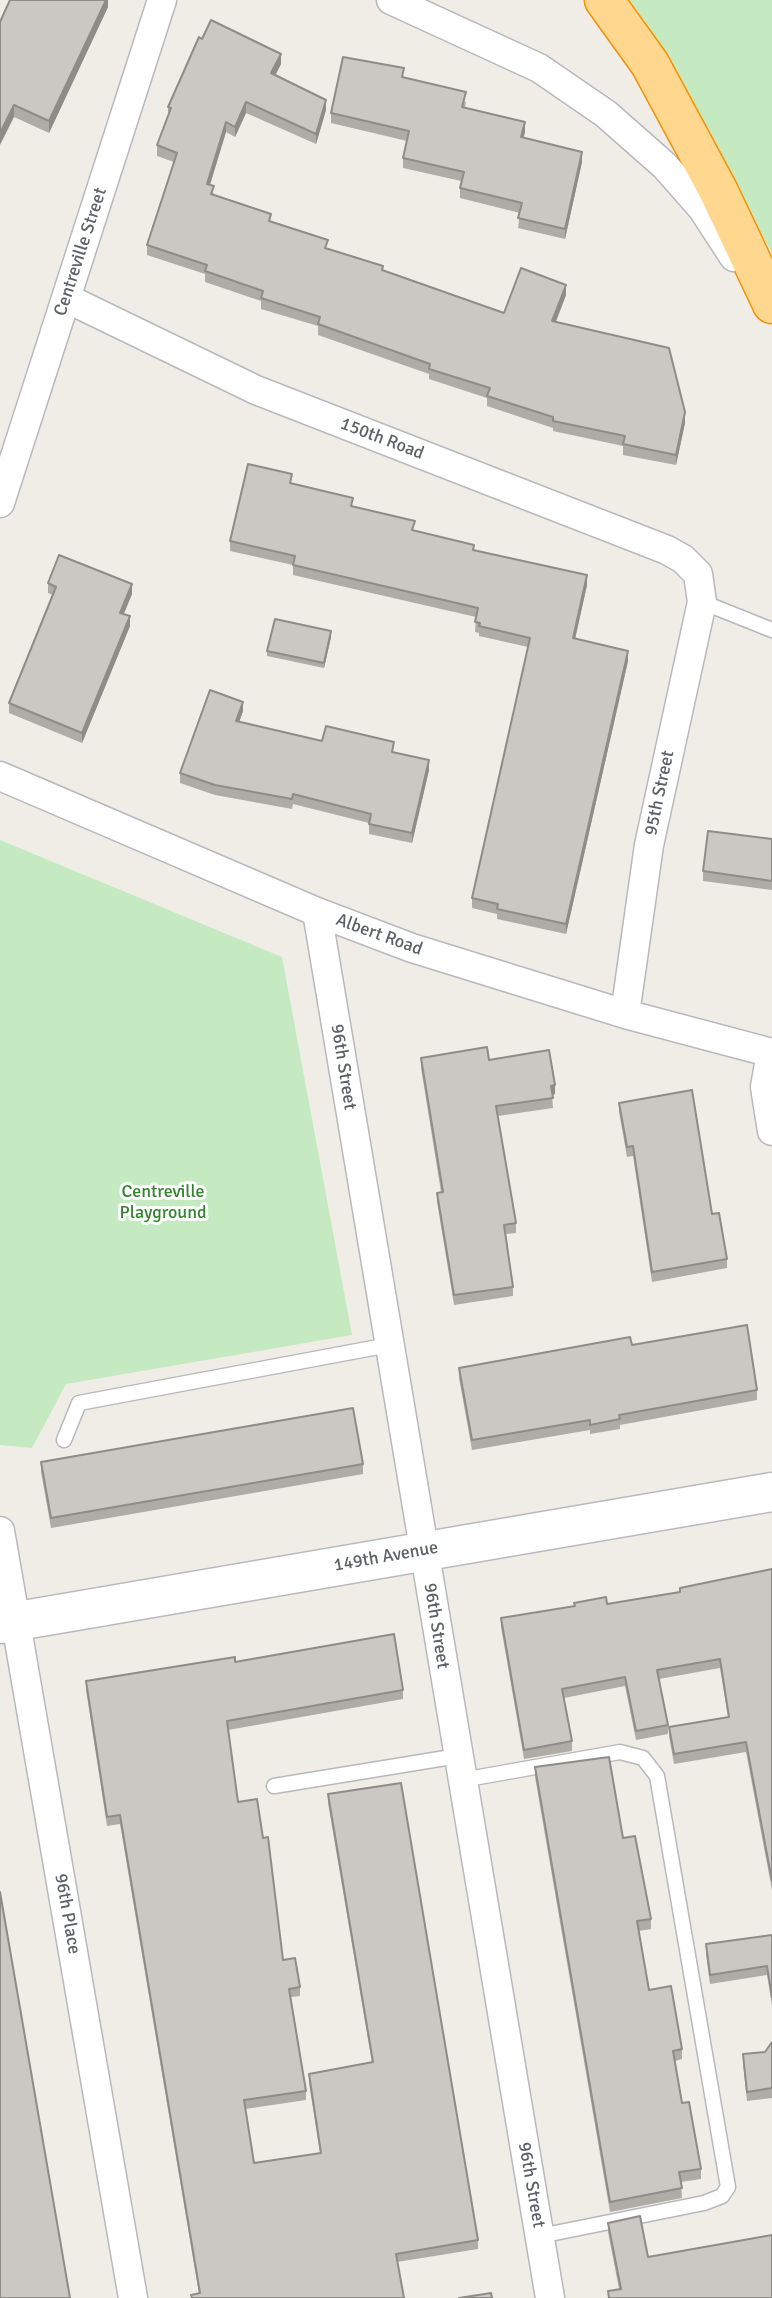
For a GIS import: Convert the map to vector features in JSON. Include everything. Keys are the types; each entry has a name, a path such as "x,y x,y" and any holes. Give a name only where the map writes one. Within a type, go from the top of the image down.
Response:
{"highway":[{"path":"604,0 631,34 656,76 718,190 772,304"}],"street":[{"name":"Centreville Street","path":"0,503 162,0"},
{"path":"391,0 539,68 573,89 638,140 702,208 772,316"},
{"name":"150th Road","path":"66,298 256,390 667,550 683,559 698,574"},
{"name":"95th Street","path":"625,1013 649,845 702,602 698,574"},
{"name":"Albert Road","path":"0,776 317,912 412,948 625,1013 772,1053"},
{"name":"96th Street","path":"317,912 550,2298"},
{"path":"772,1053 765,1087 772,1131"},
{"name":"149th Avenue","path":"8,1622 772,1492"},
{"name":"96th Place","path":"0,1531 8,1622 133,2298"}],"lane":[{"path":"702,602 772,630"},
{"path":"64,1440 79,1403 389,1345"},
{"path":"274,1786 620,1752 643,1758 657,1776 728,2188 722,2196 704,2203 540,2236"}],"green space":[{"path":"627,0 772,0 772,253 638,14"},
{"name":"Centreville Playground","path":"0,840 282,957 352,1335 66,1384 32,1448 0,1445"}],"building":[{"path":"10,0 106,0 49,121 14,105 0,133 0,22"},
{"path":"211,20 281,54 271,73 326,100 316,134 246,102 235,127 226,122 207,184 214,186 211,194 271,214 269,221 328,240 325,248 383,266 382,270 504,313 521,268 566,285 552,321 669,348 685,412 676,455 623,444 625,436 553,421 553,417 487,396 490,388 429,369 430,364 318,324 320,317 261,298 263,291 205,271 207,265 147,245 177,153 157,145 171,108 168,107 199,37 202,39"},
{"path":"343,57 404,68 402,77 466,92 462,107 525,122 521,137 582,152 565,229 518,218 522,203 460,188 464,172 403,158 409,131 331,113"},
{"path":"248,464 292,474 290,483 353,498 351,506 415,521 412,530 474,545 473,550 587,575 573,638 628,651 566,924 497,909 498,904 472,898 530,638 479,626 480,623 475,622 478,608 293,565 295,556 230,541"},
{"path":"59,555 132,584 120,613 130,616 82,733 9,703 56,587 48,583"},
{"path":"275,619 331,631 324,663 267,651"},
{"path":"210,690 243,702 236,721 322,741 326,726 394,742 392,752 429,760 412,833 369,824 371,814 293,794 292,799 215,785 180,773"},
{"path":"708,831 772,839 772,881 703,871"},
{"path":"487,1047 489,1060 549,1050 555,1085 551,1086 553,1098 496,1106 516,1223 504,1225 513,1287 454,1295 437,1193 443,1192 421,1058"},
{"path":"692,1090 712,1214 719,1213 727,1259 652,1272 633,1146 627,1147 619,1103"},
{"path":"747,1325 757,1390 619,1415 620,1419 590,1425 590,1420 472,1440 459,1368 630,1337 632,1345"},
{"path":"353,1408 363,1464 51,1518 41,1462"},
{"path":"772,1569 772,1881 746,1742 674,1754 669,1727 729,1717 720,1659 657,1670 668,1725 636,1731 625,1677 562,1689 572,1741 524,1750 501,1618 575,1606 574,1603 606,1597 607,1604 680,1592 680,1588"},
{"path":"394,1634 403,1690 227,1721 238,1802 257,1799 263,1838 268,1837 283,1960 295,1958 300,1987 289,1989 306,2091 244,2100 254,2163 321,2153 309,2074 373,2062 328,1794 401,1783 478,2240 396,2254 404,2298 192,2298 191,2295 200,2293 120,1815 107,1817 86,1681 235,1657 235,1662"},
{"path":"609,1757 623,1838 635,1836 651,1919 637,1921 649,1990 671,1986 682,2049 673,2051 682,2103 689,2102 701,2169 679,2172 682,2188 610,2202 535,1767"},
{"path":"0,1892 70,2298 0,2298"},
{"path":"772,1935 772,1997 767,1966 710,1975 706,1944"},
{"path":"772,2042 772,2088 747,2092 743,2054 765,2052"},
{"path":"640,2216 648,2257 772,2235 772,2298 609,2298 608,2291 621,2289 608,2223"},
{"path":"491,2293 492,2298 459,2298"}]}
